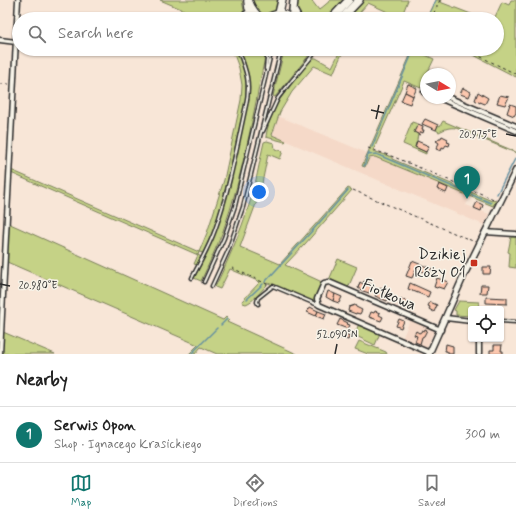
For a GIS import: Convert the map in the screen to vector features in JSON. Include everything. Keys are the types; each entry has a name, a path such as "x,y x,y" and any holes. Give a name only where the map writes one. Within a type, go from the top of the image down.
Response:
{"highway":[{"path":"278,12 282,0"},
{"path":"291,0 291,12"},
{"path":"294,0 294,12"},
{"path":"338,12 349,0"},
{"path":"347,12 358,0"}],"main road":[{"path":"248,0 249,11"},
{"path":"248,0 256,12"}],"street":[{"path":"17,12 18,0"},
{"path":"0,40 12,42"},
{"path":"0,354 15,56"},
{"path":"456,101 516,126"},
{"path":"453,104 516,131"},
{"path":"319,305 430,354 479,244 516,170"},
{"path":"485,232 516,234"},
{"name":"Fiołkowa","path":"319,305 317,299 324,283 328,282 440,330"},
{"path":"446,318 468,321"},
{"path":"479,342 479,354"}],"lane":[{"path":"192,278 215,231 223,207 248,97 247,74 241,56"},
{"path":"266,72 268,56"},
{"path":"204,282 218,252 234,206 270,56"},
{"path":"212,286 228,251 247,195 278,56"},
{"path":"260,138 278,98 312,56"},
{"path":"199,254 204,256"},
{"path":"258,304 258,298 272,286 319,305"},
{"path":"504,321 516,322"}],"path":[{"path":"434,12 440,0"},
{"path":"479,56 516,74"},
{"path":"0,84 13,86"},
{"path":"368,148 394,157 500,202"},
{"path":"353,190 479,244"},
{"path":"232,268 272,286"}],"shaded area":[{"path":"278,116 367,153 362,166 365,167 369,158 375,157 470,197 466,205 489,214 484,225 272,135"},
{"path":"410,320 434,331 426,349 402,339"}],"green space":[{"path":"160,0 242,0 244,11 243,12 188,12"},
{"path":"252,0 279,0 276,10 273,12 260,12"},
{"path":"296,0 313,0 312,1 319,10 331,0 344,0 334,12 298,12 295,7"},
{"path":"363,0 408,0 403,12 388,12 368,3 360,12 352,12"},
{"path":"435,0 441,0 440,2 466,12 429,12"},
{"path":"511,0 516,0 516,77 476,56 504,56 504,12 497,12 502,2 509,5"},
{"path":"235,56 239,56 246,78 246,99 224,196 214,229 203,253 199,252 207,233 224,180 241,100 242,85 239,68"},
{"path":"242,56 265,56 247,145 230,210 223,231 201,281 194,278 208,251 222,213 231,181 249,97 248,72"},
{"path":"283,56 308,56 275,97 273,96"},
{"path":"338,56 341,56 333,74 314,66 292,92 280,112 272,135 286,141 266,137 269,124 278,103 298,75 313,58 316,58 332,67"},
{"path":"410,56 428,56 434,59 430,68 420,68 420,88 404,81 373,151 392,157 392,159 492,201 496,201 493,206 375,157 369,158 365,167 362,166"},
{"path":"443,121 516,153 456,128 447,128 439,132 436,130 438,125 440,126"},
{"path":"412,122 418,124 415,132 418,134 415,147 426,152 426,154 403,144"},
{"path":"267,141 274,143 275,149 283,151 280,159 268,154 260,193 240,247 280,264 348,188 352,190 285,265 322,282 314,300 312,301 268,283 252,301 246,304 243,303 242,301 260,282 230,269 220,289 215,287 234,247 254,190 264,142"},
{"path":"11,170 199,252 198,255 11,173"},
{"path":"8,223 223,320 226,317 229,320 227,322 297,354 217,354 201,347 195,354 189,354 198,345 7,262"},
{"path":"511,237 516,237 516,268 509,267 510,253 508,252"},
{"path":"198,255 201,257 197,265 194,264"},
{"path":"338,259 357,267 348,288 329,280"},
{"path":"459,301 479,302 478,306 468,306 468,316 456,315 456,311 454,310"},
{"path":"359,324 380,333 375,345 354,335"},
{"path":"3,332 55,354 2,354"},
{"path":"359,341 386,352 387,354 368,354 355,349"}],"building":[{"path":"408,84 417,88 413,96 405,92"},
{"path":"463,88 471,92 469,97 460,94"},
{"path":"405,92 413,96 410,104 401,101"},
{"path":"478,92 488,98 485,104 475,100"},
{"path":"500,95 509,97 505,105 497,103"},
{"path":"510,104 516,106 516,113 514,116 507,113"},
{"path":"425,119 438,125 436,130 422,124"},
{"path":"418,124 423,126 422,130 424,130 420,135 414,132"},
{"path":"442,136 448,139 447,142 450,143 449,146 446,145 444,148 442,147 441,151 436,149 439,143 436,141"},
{"path":"417,141 429,146 426,152 415,147"},
{"path":"439,184 448,188 446,193 437,189"},
{"path":"477,202 483,205 481,211 474,208"},
{"path":"412,261 432,269 430,274 416,269 412,278 406,276"},
{"path":"483,267 491,267 490,274 483,274"},
{"path":"437,278 448,282 444,289 434,287"},
{"path":"364,281 372,285 369,293 358,288 360,282 363,284"},
{"path":"410,283 430,292 428,297 408,289"},
{"path":"481,285 488,285 487,293 480,293"},
{"path":"381,288 383,292 390,295 387,301 375,296"},
{"path":"328,291 335,294 333,301 326,297"},
{"path":"335,294 342,297 339,303 333,301"},
{"path":"486,297 507,298 507,304 486,303"},
{"path":"401,299 410,303 408,309 399,305"},
{"path":"430,302 437,305 434,312 429,309 430,307 428,306"},
{"path":"355,305 362,310 360,314 348,311 349,307"},
{"path":"310,307 318,311 316,316 307,312"},
{"path":"318,311 326,314 324,319 316,316"},
{"path":"375,311 380,313 379,315 383,317 381,321 369,317 371,312 374,313"},
{"path":"340,319 350,325 348,329 337,325"},
{"path":"399,319 404,321 401,328 396,326"},
{"path":"425,329 427,330 422,337 420,344 415,342 417,336 414,335 416,331 419,333"},
{"path":"340,332 350,336 348,340 342,339 338,336"},
{"path":"446,344 453,346 453,354 449,354 449,352 445,351"},
{"path":"494,345 502,345 501,351 503,351 503,354 490,354 490,350 494,350"}],"waterway":[{"path":"430,12 436,0"},
{"path":"372,147 411,56"},
{"path":"364,166 369,152"},
{"path":"368,155 376,154 491,203"},
{"path":"497,194 515,159"},
{"path":"265,282 348,190"},
{"path":"247,299 263,284"},
{"path":"221,325 227,319"},
{"path":"191,354 217,328"}],"place":[{"name":"Serwis Opon","path":"467,199"},
{"name":"Dzikiej Róży 01","path":"474,263"}]}
